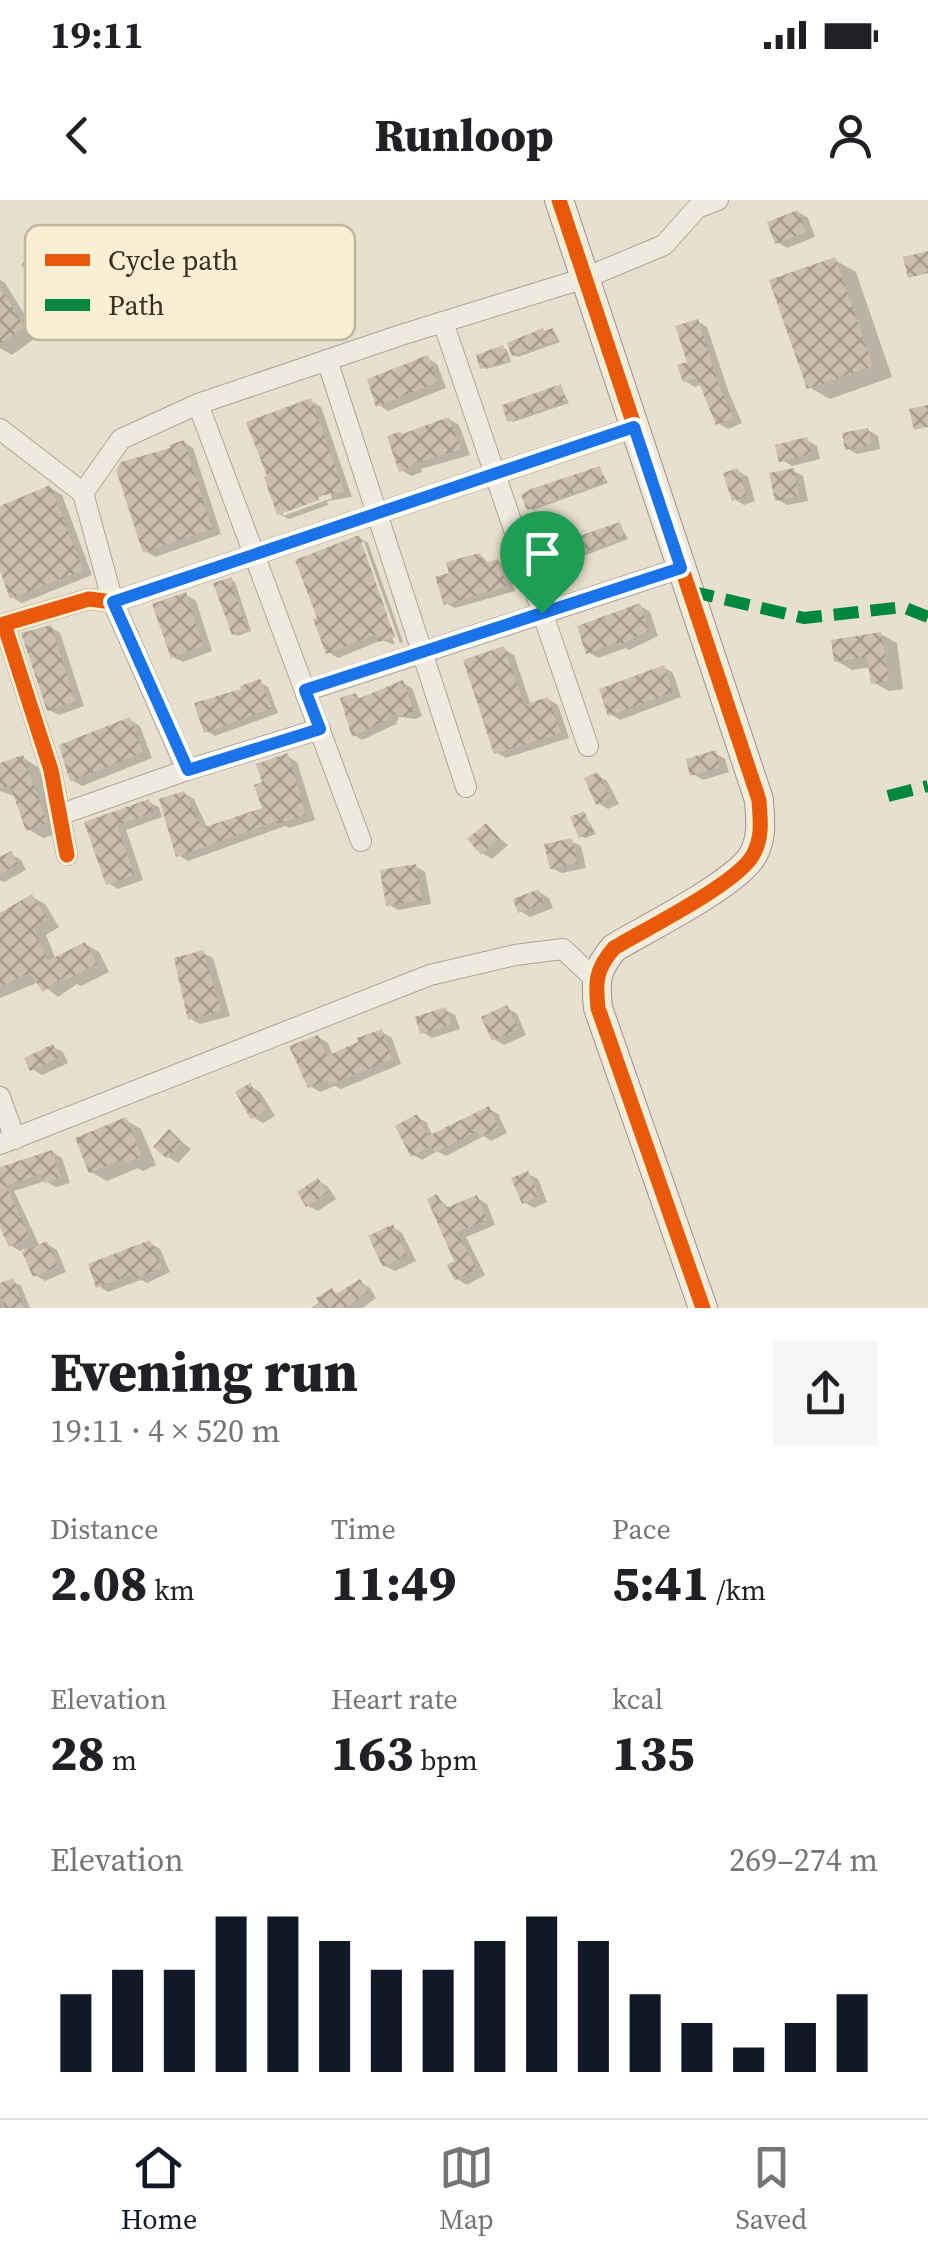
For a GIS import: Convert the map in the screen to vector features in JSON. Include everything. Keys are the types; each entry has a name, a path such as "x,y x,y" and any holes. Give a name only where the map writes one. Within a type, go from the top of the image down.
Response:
{"street":[{"path":"559,200 759,800 762,829 754,855 737,874 614,948 600,964 595,979 598,1008 696,1301"},
{"path":"83,493 121,439 198,404 585,278 664,245 697,208 718,200"},
{"path":"443,322 588,746"},
{"path":"326,360 466,787"},
{"path":"198,404 362,840"},
{"path":"67,855 51,770 2,622 90,599 113,602 634,427"},
{"path":"0,429 83,493 113,602 188,770"},
{"path":"305,690 681,568"},
{"path":"60,814 320,729"},
{"path":"0,1098 8,1141 430,975 563,948 595,979"}],"building":[{"path":"798,210 806,232 775,244 767,222"},
{"path":"928,251 928,273 908,278 903,257"},
{"path":"835,257 873,366 807,389 769,280"},
{"path":"0,287 24,327 0,344"},
{"path":"698,319 719,386 734,418 716,425 697,378 683,382 677,365 687,362 675,326"},
{"path":"543,328 553,328 557,340 512,356 507,343"},
{"path":"503,345 508,361 480,369 476,355"},
{"path":"428,355 438,382 376,407 367,379"},
{"path":"561,384 566,401 507,422 502,405"},
{"path":"311,398 344,492 318,496 319,500 277,515 246,422"},
{"path":"928,405 928,427 914,430 909,409"},
{"path":"449,417 461,449 399,472 387,436"},
{"path":"868,428 871,444 845,450 842,433"},
{"path":"807,437 812,454 779,462 775,445"},
{"path":"184,440 212,529 143,553 116,470 121,462"},
{"path":"600,466 605,481 527,510 521,495"},
{"path":"738,468 747,496 732,501 723,473"},
{"path":"794,468 799,496 775,501 769,473"},
{"path":"50,485 83,570 10,599 0,571 0,506"},
{"path":"620,522 625,537 557,563 546,563 541,549"},
{"path":"359,535 395,637 379,642 377,634 326,654 295,560"},
{"path":"480,553 484,563 498,559 507,586 444,605 435,577 449,573 446,562"},
{"path":"232,577 248,629 232,635 213,583"},
{"path":"186,592 203,646 171,658 152,604"},
{"path":"640,603 649,631 617,646 616,643 586,654 577,626"},
{"path":"51,625 75,701 47,711 21,633"},
{"path":"881,632 889,681 871,684 867,657 834,662 831,640"},
{"path":"504,646 524,705 548,697 561,733 494,754 463,660"},
{"path":"664,665 673,692 608,716 599,689"},
{"path":"260,679 272,708 204,733 194,703"},
{"path":"403,680 414,711 406,716 390,714 387,720 352,737 340,698 356,693 358,699"},
{"path":"130,717 143,752 70,782 59,745"},
{"path":"716,750 720,767 690,776 686,759"},
{"path":"288,753 306,815 277,824 276,821 176,857 159,799 184,791 202,828 262,808 254,785 262,782 256,764"},
{"path":"23,755 47,823 26,831 10,785 0,789 0,763"},
{"path":"598,772 610,798 596,805 584,778"},
{"path":"149,799 154,812 117,825 134,875 106,885 84,822"},
{"path":"584,811 593,832 579,838 570,817"},
{"path":"486,823 499,838 481,855 467,839"},
{"path":"572,838 578,863 550,869 544,844"},
{"path":"11,851 18,864 0,874 0,857"},
{"path":"416,864 422,900 386,906 380,870"},
{"path":"539,889 544,903 518,913 513,899"},
{"path":"32,894 47,919 34,927 47,961 85,942 97,964 66,980 64,976 43,992 30,973 0,986 0,913"},
{"path":"203,950 221,1011 188,1020 174,958"},
{"path":"507,1005 518,1029 492,1041 481,1017"},
{"path":"446,1007 451,1024 420,1034 415,1017"},
{"path":"382,1029 392,1059 329,1085 327,1080 308,1088 289,1046 318,1035 327,1056"},
{"path":"53,1044 59,1057 30,1071 24,1058"},
{"path":"250,1083 266,1110 251,1119 235,1092"},
{"path":"489,1106 499,1128 480,1137 477,1131 435,1153 431,1146 411,1157 395,1126 417,1114 428,1136"},
{"path":"126,1117 142,1156 89,1173 75,1138"},
{"path":"169,1129 182,1142 167,1159 153,1147"},
{"path":"52,1150 61,1178 44,1183 41,1174 6,1186 30,1237 9,1247 0,1228 0,1167"},
{"path":"528,1171 539,1196 522,1204 511,1178"},
{"path":"318,1178 328,1193 306,1207 297,1192"},
{"path":"437,1194 445,1208 477,1195 487,1220 457,1232 477,1269 455,1281 447,1265 454,1261 427,1199"},
{"path":"393,1224 407,1255 383,1267 368,1236"},
{"path":"150,1240 162,1267 135,1279 133,1274 96,1288 88,1264"},
{"path":"47,1241 58,1266 33,1277 22,1252"},
{"path":"13,1278 24,1308 5,1308 0,1295 0,1283"},
{"path":"360,1279 368,1292 345,1308 312,1308 320,1304 316,1298 332,1288 336,1294"}],"marked path":[{"path":"689,591 804,618 903,607 928,617"},
{"path":"888,796 928,786"}],"cycle path":[{"path":"559,200 759,800 759,840 746,865 712,891 614,948 603,962 597,983 598,1008 703,1308"},
{"path":"67,855 51,770 4,624 89,599 113,602 635,427"}],"route":[{"path":"634,427 681,568 542,613 305,690 320,729 188,770 113,602 634,427"}]}
